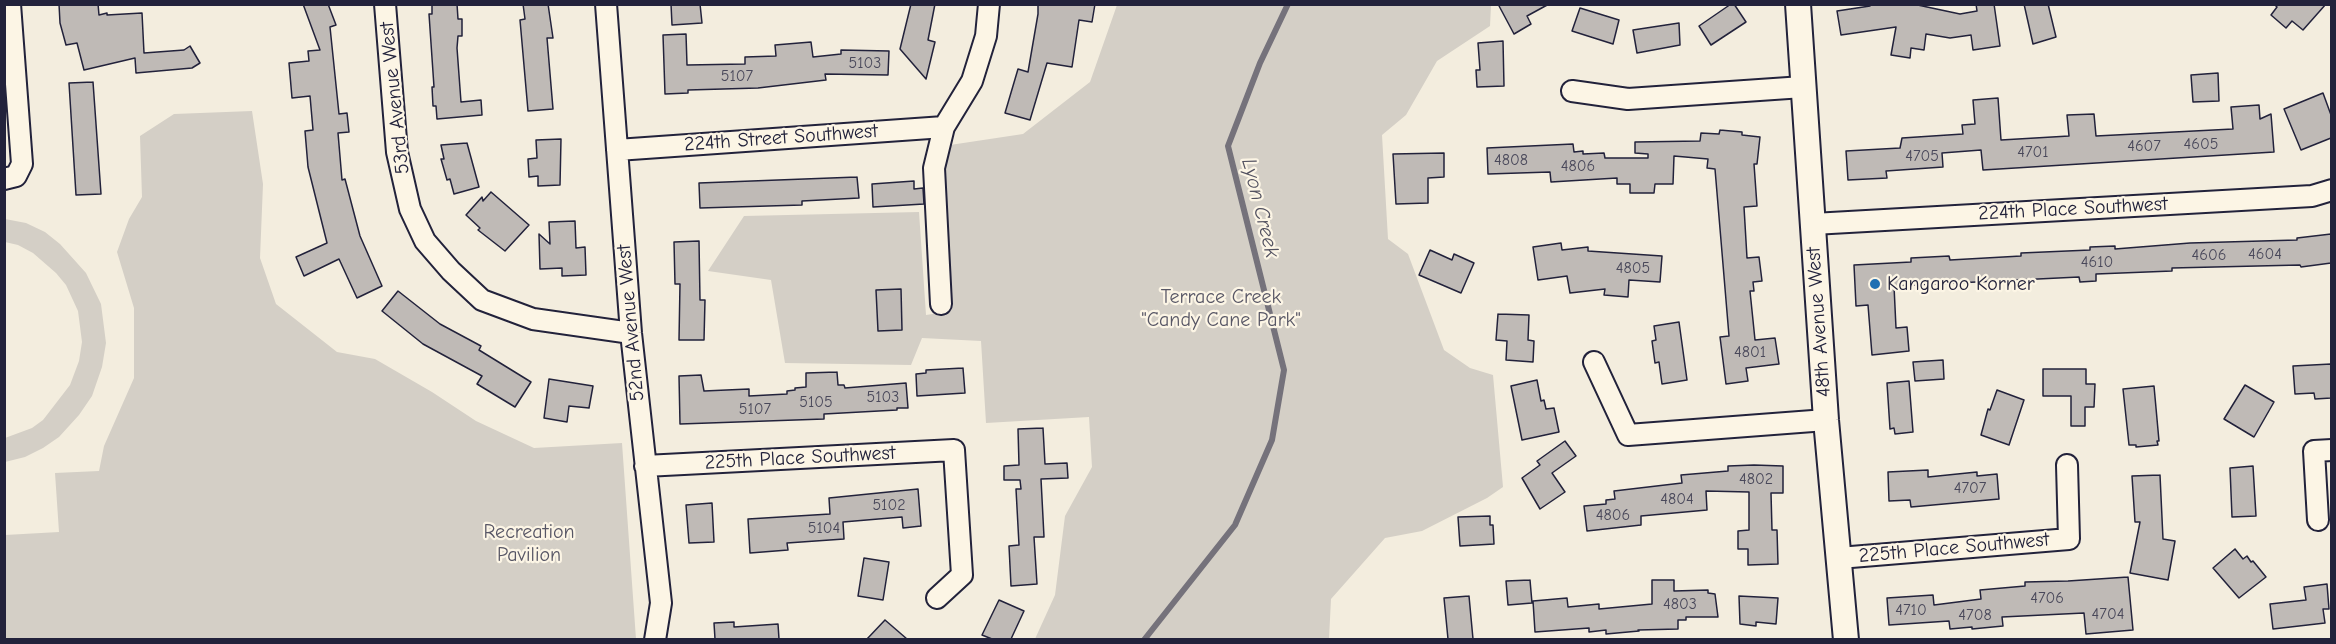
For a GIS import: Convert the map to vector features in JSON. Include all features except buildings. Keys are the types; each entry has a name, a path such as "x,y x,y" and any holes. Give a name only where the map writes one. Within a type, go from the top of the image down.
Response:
{"main road":[{"name":"48th Avenue West","path":"1798,4 1826,420 1846,639"}],"street":[{"path":"4,179 16,177 22,164 10,4"},
{"name":"53rd Avenue West","path":"385,4 397,152 410,209 425,241 451,271 482,300 533,319 631,333"},
{"name":"52nd Avenue West","path":"606,4 631,333 661,603 655,639"},
{"path":"941,304 934,168 944,127 972,81 986,36 989,4"},
{"path":"1572,91 1628,99 1803,87"},
{"name":"224th Street Southwest","path":"618,150 944,127"},
{"name":"224th Place Southwest","path":"1813,224 2312,196 2331,190"},
{"path":"1594,362 1628,435 1826,420"},
{"name":"225th Place Southwest","path":"645,466 954,450 962,575 937,598"},
{"path":"2318,520 2314,451 2331,450"},
{"name":"225th Place Southwest","path":"1839,558 2069,539 2067,465"}],"green space":[{"name":"Terrace Creek \"Candy Cane Park\"","path":"1117,5 1491,5 1490,26 1437,61 1406,115 1382,135 1388,239 1408,254 1444,350 1470,368 1493,375 1503,487 1487,498 1422,531 1385,538 1331,599 1329,639 1035,639 1055,595 1065,516 1092,467 1089,417 986,423 981,341 922,338 911,365 785,363 771,280 708,271 744,216 919,212 926,315 946,312 948,229 944,156 949,156 950,145 1023,134 1090,82"},
{"name":"Recreation Pavilion","path":"252,111 263,184 260,258 276,304 337,352 375,359 476,421 534,448 622,443 636,639 5,639 5,535 59,532 55,473 99,471 104,446 134,378 134,308 117,252 129,219 142,197 140,136 174,114"},
{"path":"5,219 26,223 45,232 60,244 86,273 101,304 106,343 102,367 92,396 79,415 59,437 43,448 25,457 5,462 5,438 32,428 43,420 70,385 79,361 82,342 78,311 66,285 33,253 18,245 5,242"}],"waterway":[{"name":"Lyon Creek","path":"1144,640 1235,525 1272,440 1284,370 1228,146 1260,63 1288,4"}],"place":[{"name":"Kangaroo Korner","path":"1875,284"}]}
